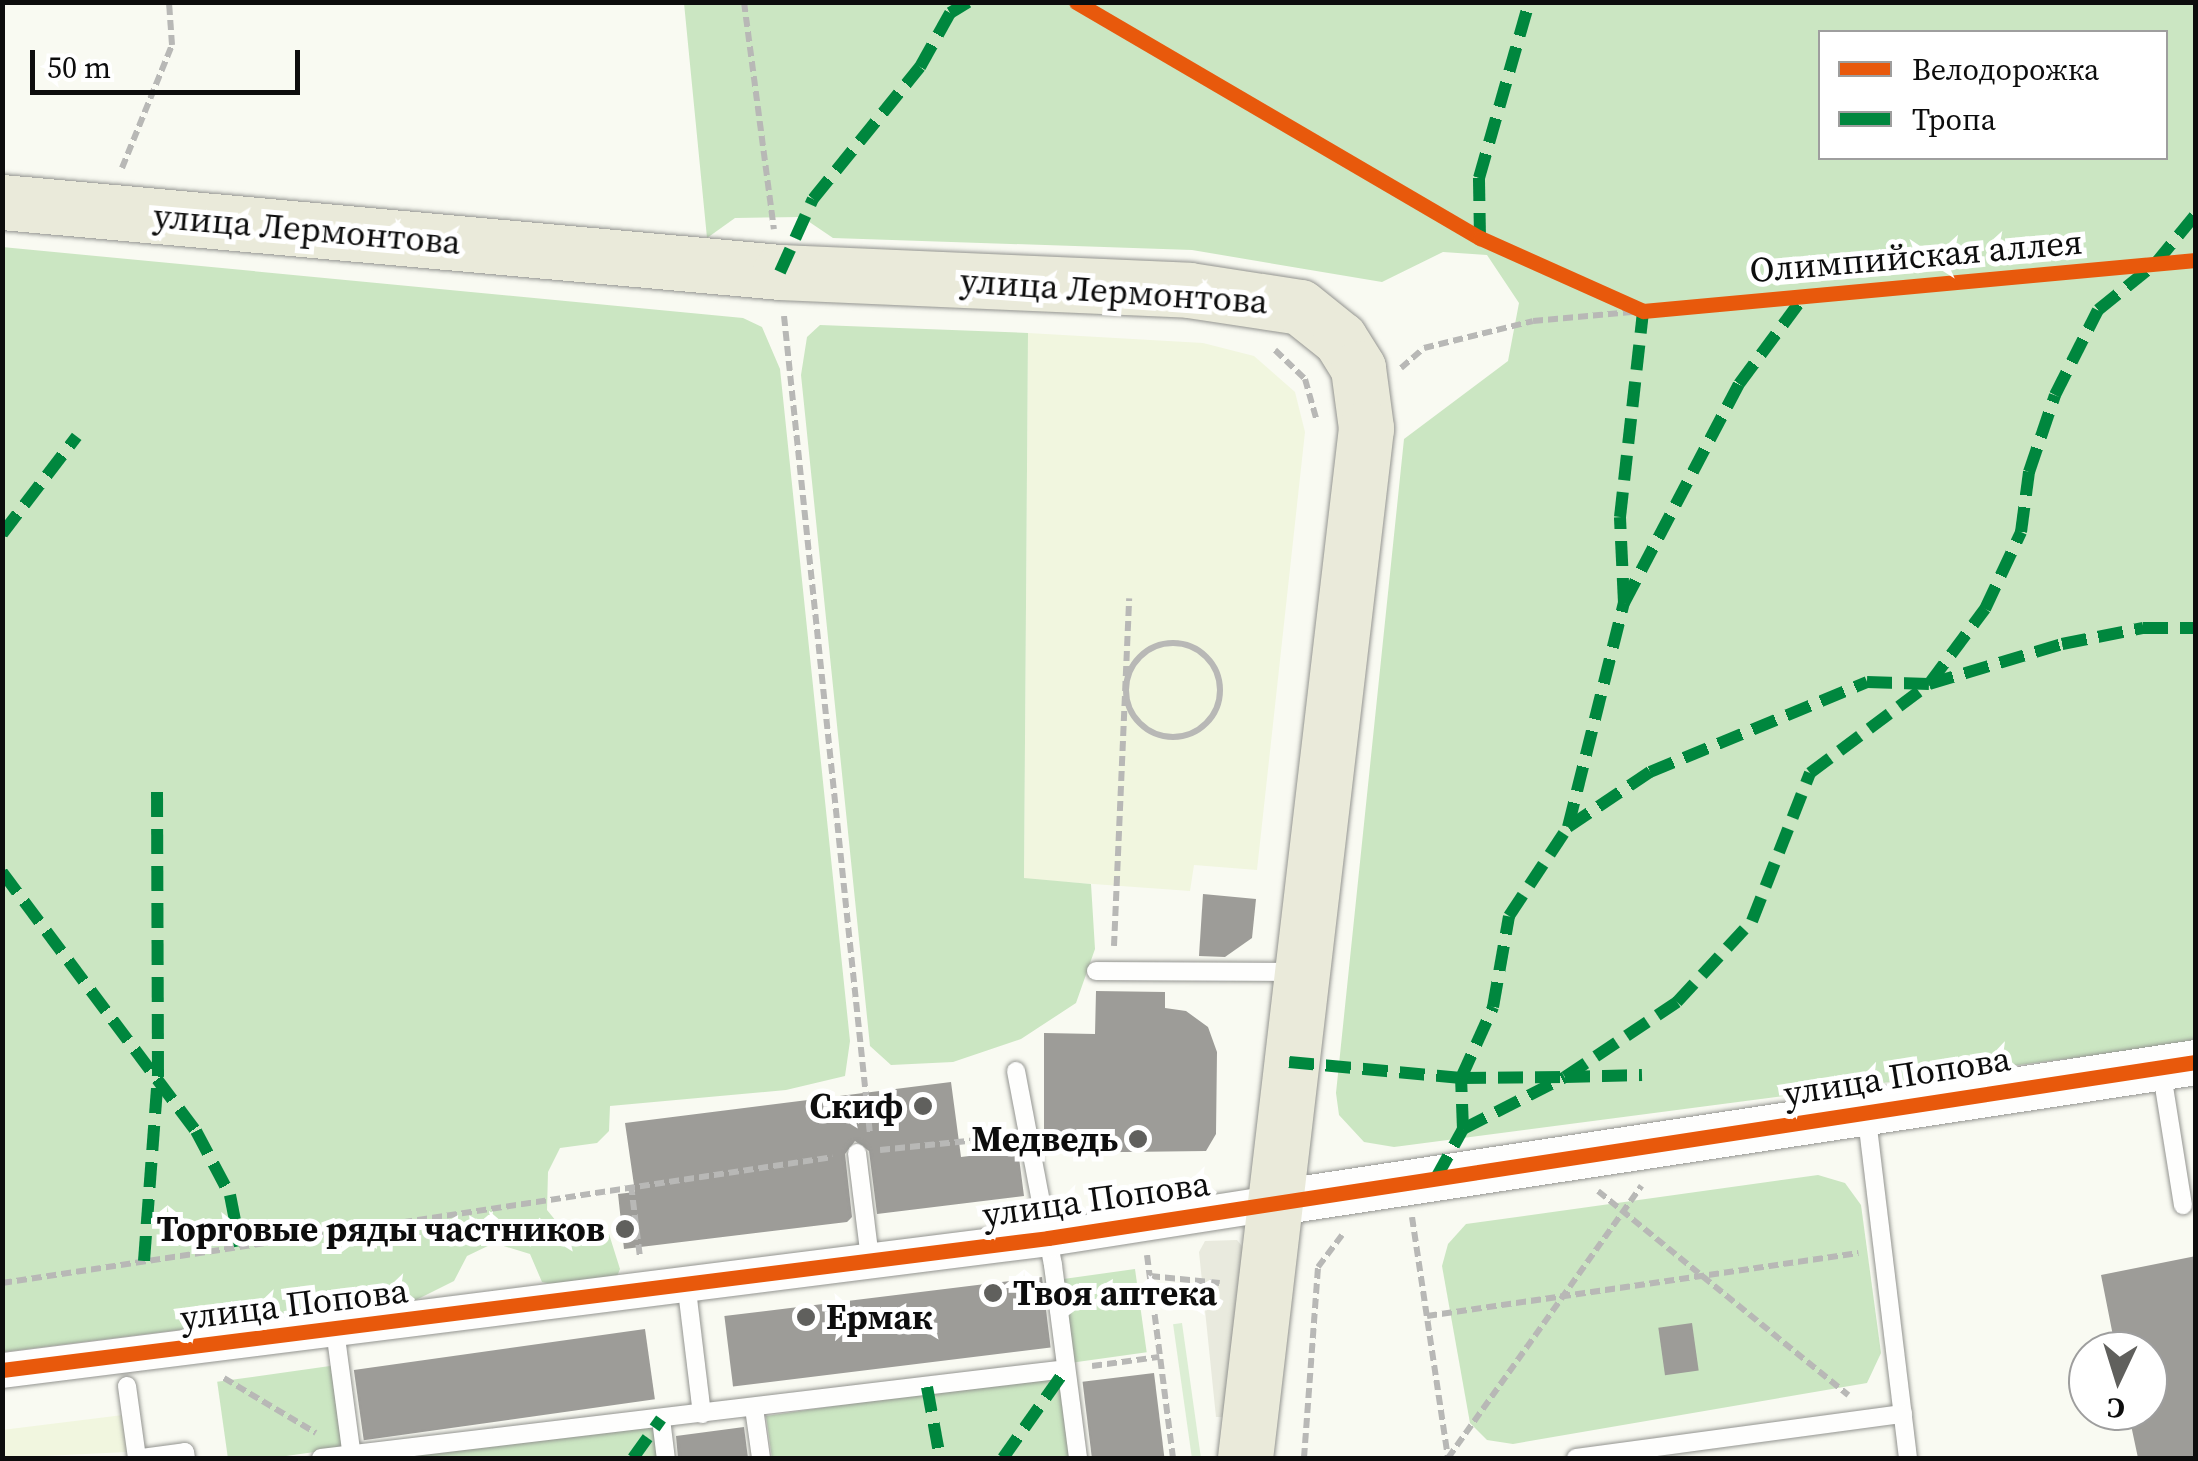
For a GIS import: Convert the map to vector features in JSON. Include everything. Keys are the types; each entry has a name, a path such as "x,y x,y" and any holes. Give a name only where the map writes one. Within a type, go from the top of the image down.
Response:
{"main road":[{"name":"улица Лермонтова","path":"2,202 780,272 1275,300 1300,307 1340,339 1366,398"},
{"path":"1245,1458 1366,398"}],"street":[{"name":"улица Попова","path":"2,1370 1048,1238 2178,1064"}],"lane":[{"path":"1104,971 1300,972"},
{"path":"2178,1064 2183,1205"},
{"path":"1016,1071 1048,1238 1078,1458"},
{"path":"1866,1110 1908,1458"},
{"path":"857,1154 870,1259"},
{"path":"686,1282 702,1414"},
{"path":"336,1330 352,1456"},
{"path":"321,1458 1066,1369"},
{"path":"127,1386 140,1458 185,1452 186,1458"},
{"path":"754,1408 761,1458"},
{"path":"1576,1458 1903,1414"},
{"path":"661,1418 666,1458"}],"path":[{"path":"93,210 130,158 172,44 169,2"},
{"path":"744,2 780,272 871,1151 1028,1136"},
{"path":"1606,295 1643,311"},
{"path":"1366,398 1424,348 1532,322 1661,310"},
{"path":"1269,344 1306,379 1319,430"},
{"path":"1104,971 1129,598"},
{"path":"1176,642 1203,654 1220,693 1207,723 1178,738 1146,729 1134,718 1125,687 1136,659 1176,642"},
{"path":"2,1283 631,1185 857,1154"},
{"path":"1412,1213 1448,1458 1648,1176"},
{"path":"1589,1184 1876,1418"},
{"path":"631,1185 640,1260"},
{"path":"1427,1316 1884,1249"},
{"path":"1150,1276 1173,1458"},
{"path":"1304,1458 1316,1292"},
{"path":"1066,1369 1159,1358"},
{"path":"220,1376 352,1456"}],"green space":[{"path":"684,3 2195,3 2195,1042 1394,1147 1364,1142 1339,1115 1336,1093 1404,439 1508,361 1519,303 1487,255 1443,252 1382,282 1192,250 833,238 802,217 735,218 707,238"},
{"path":"2,247 743,318 762,327 780,369 850,1041 845,1076 786,1090 610,1106 609,1131 597,1143 560,1148 548,1172 547,1210 565,1232 609,1234 620,1269 615,1281 570,1287 542,1282 530,1254 494,1243 467,1256 454,1281 416,1300 3,1352"},
{"path":"820,325 1028,333 1024,878 1091,884 1095,949 1076,1003 1021,1039 953,1062 891,1065 870,1046 801,375 807,337"},
{"path":"1028,333 1203,343 1254,356 1295,392 1305,432 1257,870 1194,865 1190,891 1024,879"},
{"path":"1818,1175 1845,1183 1861,1205 1881,1353 1867,1383 1513,1444 1487,1440 1470,1423 1442,1266 1448,1244 1466,1224"},
{"path":"1135,1269 1147,1352 1073,1362 1062,1279"},
{"path":"1182,1323 1201,1458 1192,1458 1173,1324"},
{"path":"337,1365 349,1447 272,1458 228,1458 217,1382"},
{"path":"1060,1373 1071,1458 772,1458 766,1416"},
{"path":"123,1415 127,1452 3,1458 2,1430"},
{"path":"654,1424 658,1458 396,1458"}],"shaded area":[{"path":"1237,1240 1245,1250 1226,1417 1216,1417 1199,1252 1205,1241"}],"building":[{"path":"1203,894 1256,899 1252,938 1225,957 1199,956"},
{"path":"1096,991 1165,992 1165,1008 1186,1011 1208,1027 1217,1052 1216,1134 1206,1151 1044,1153 1044,1033 1095,1034"},
{"path":"951,1082 961,1157 1018,1150 1024,1196 877,1214 869,1151 855,1141 845,1154 852,1217 847,1222 624,1249 618,1194 635,1192 625,1123"},
{"path":"2196,1256 2196,1458 2138,1458 2132,1431 2168,1431 2168,1331 2112,1331 2101,1275"},
{"path":"1042,1277 1051,1347 733,1386 724,1316"},
{"path":"1692,1323 1699,1371 1665,1375 1658,1328"},
{"path":"645,1329 655,1399 364,1440 354,1370"},
{"path":"1154,1373 1164,1458 1092,1458 1083,1382"},
{"path":"744,1427 748,1458 678,1458 676,1436"}],"marked path":[{"path":"780,272 813,199 920,67 950,13 968,2"},
{"path":"1480,238 1479,178 1529,2"},
{"path":"1289,1062 1461,1078 1565,1077 1677,1002 1752,921 1810,773 1929,684 1985,609 2021,532 2029,472 2055,395 2098,310 2155,264 2196,214"},
{"path":"1624,603 1739,384 1804,296"},
{"path":"1436,1178 1463,1129 1461,1078 1493,1007 1509,916 1568,827 1624,603 1620,517 1643,311"},
{"path":"2,534 77,436"},
{"path":"1568,827 1650,772 1867,682 1929,684 2062,644 2143,628 2196,628"},
{"path":"144,1261 158,1076 157,783"},
{"path":"2,872 196,1131 230,1195 240,1246"},
{"path":"1463,1129 1565,1077 1642,1075"},
{"path":"1003,1458 1066,1369"},
{"path":"927,1387 940,1458"},
{"path":"633,1458 661,1419"}],"cycle path":[{"name":"Олимпийская аллея","path":"1076,2 1480,238 1643,311 2196,260"},
{"path":"2,1370 1048,1238 2196,1062"}],"place":[{"name":"Скиф","path":"923,1106"},
{"name":"Медведь","path":"1138,1139"},
{"name":"Торговые ряды частников","path":"625,1229"},
{"name":"Твоя аптека","path":"993,1293"},
{"name":"Ермак","path":"806,1317"}]}
